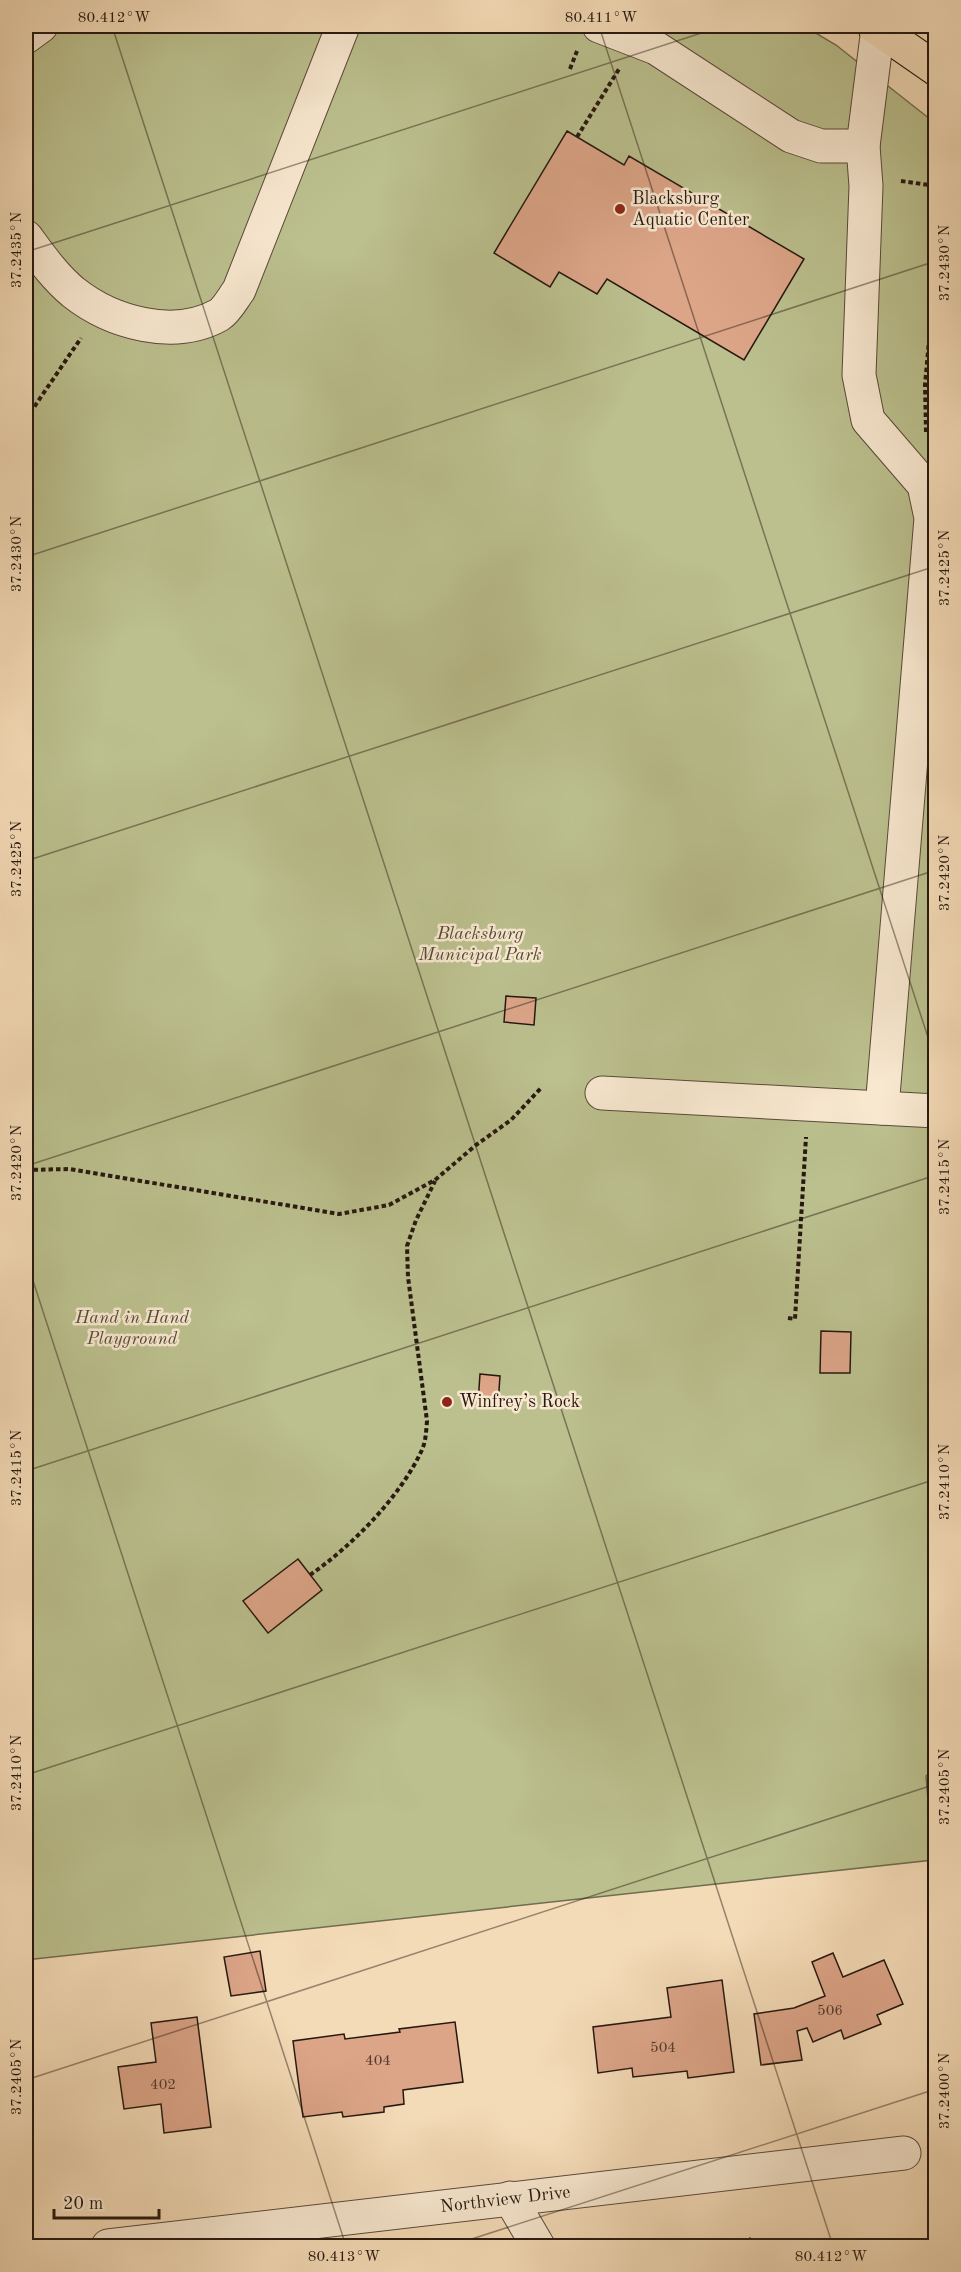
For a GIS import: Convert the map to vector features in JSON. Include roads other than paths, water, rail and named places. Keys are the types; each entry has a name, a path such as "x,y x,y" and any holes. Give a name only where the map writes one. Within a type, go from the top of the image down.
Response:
{"main road":[{"path":"876,27 936,69"}],"street":[{"path":"26,37 41,26"},
{"path":"26,237 52,271 74,292 100,310 158,327 190,326 221,314 239,290 343,26"},
{"path":"598,26 656,48 791,135 821,146 864,146"},
{"path":"876,27 864,146 866,186 859,375 868,420 924,485 931,518 882,1108"},
{"path":"602,1093 936,1111"},
{"name":"Northview Drive","path":"108,2247 904,2153"},
{"path":"510,2198 538,2247"}],"place":[{"name":"Blacksburg Aquatic Center","path":"620,209"},
{"name":"Winfrey’s Rock","path":"447,1402"}],"park label":[{"name":"Blacksburg Municipal Park","path":"480,944"},
{"name":"Hand in Hand Playground","path":"132,1328"}]}
